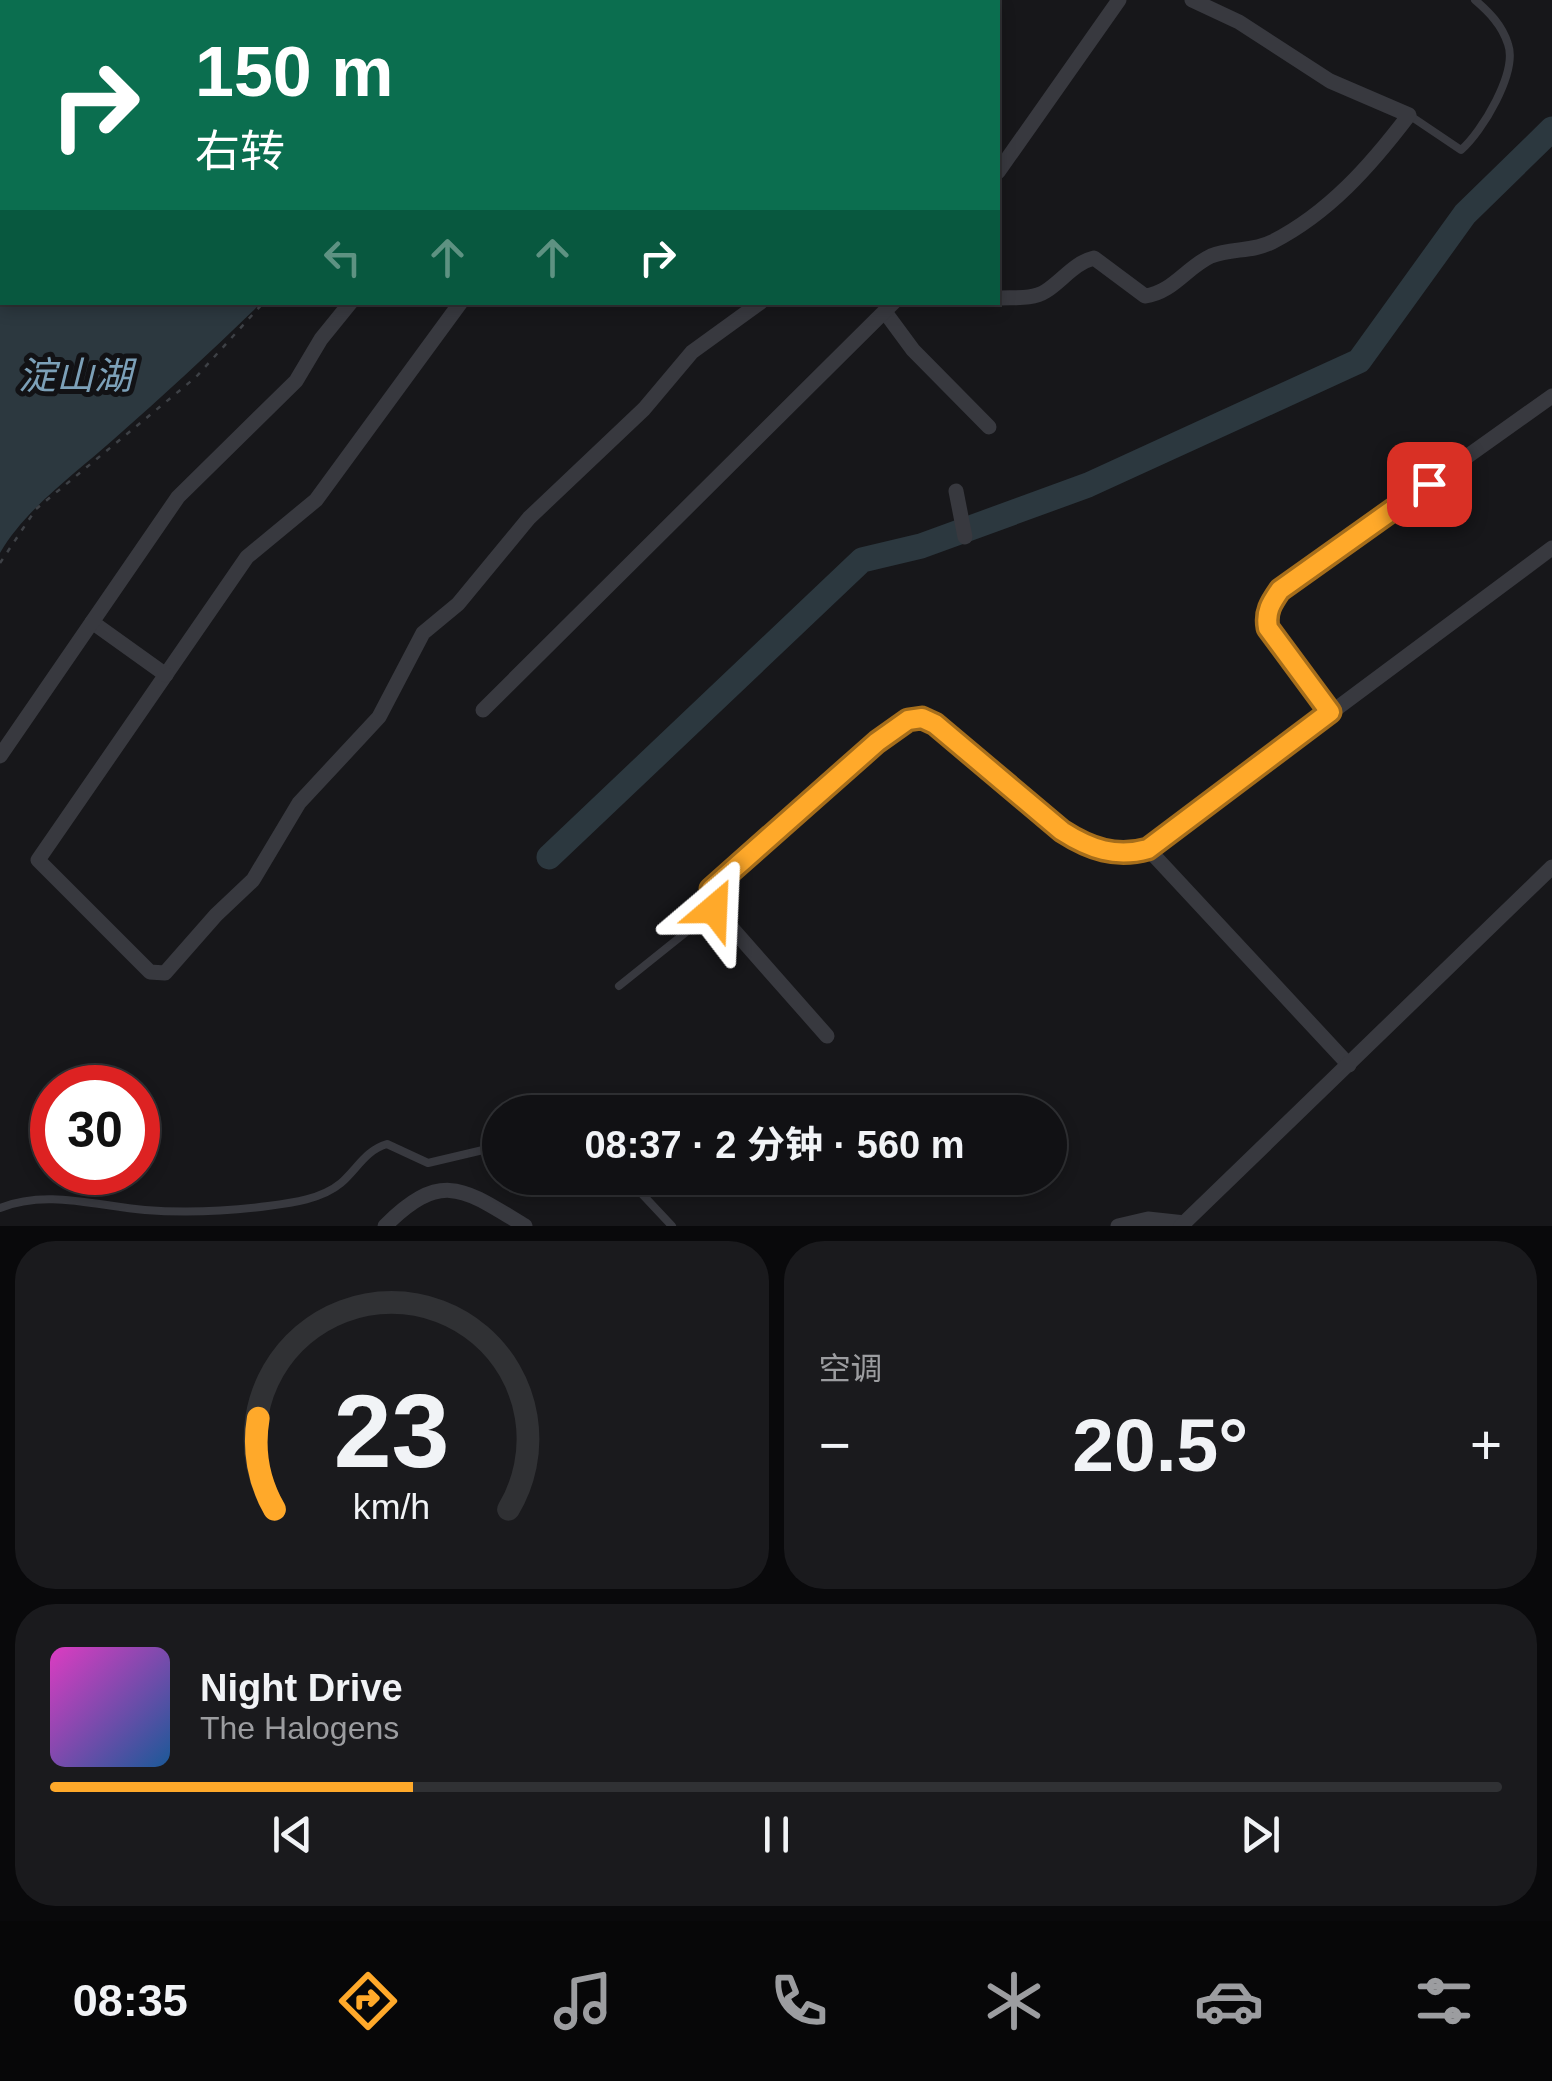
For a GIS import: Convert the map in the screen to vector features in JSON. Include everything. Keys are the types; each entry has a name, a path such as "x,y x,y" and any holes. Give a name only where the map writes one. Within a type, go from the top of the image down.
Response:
{"street":[{"path":"1000,169 1119,0"},
{"path":"1000,298 1034,296 1084,260 1094,258 1145,296 1158,294 1208,258 1271,243 1308,220 1349,186 1409,115 1330,82 1239,22 1192,0"},
{"path":"0,756 178,497 296,381 349,305"},
{"path":"459,305 316,500 247,556 38,860 150,972 165,973 253,880 300,804 379,717 422,634 487,574 529,518 644,409 692,352 757,305"},
{"path":"483,710 890,307 913,350 989,427"},
{"path":"1330,712 1268,628 1270,604 1280,590 1552,396"},
{"path":"956,491 965,537"},
{"path":"827,1036 714,909 711,889 877,742 908,720 922,718 935,724 1062,831 1084,845 1131,854 1148,849 1552,548"},
{"path":"92,622 166,675"},
{"path":"1148,849 1349,1066"},
{"path":"1118,1226 1148,1219 1183,1224 1552,868"},
{"path":"386,1226 415,1200 439,1190 479,1198 525,1226"}],"lane":[{"path":"1409,115 1461,150 1475,138 1505,81 1510,47 1493,16 1475,0"},
{"path":"619,986 714,909"},
{"path":"0,1208 29,1200 148,1210 266,1206 327,1192 343,1182 374,1148 386,1144 428,1163 482,1150"},
{"path":"643,1195 672,1226"}],"path":[{"path":"0,563 36,509 196,377 261,305"}],"water":[{"name":"淀山湖","path":"0,305 259,305 37,506 0,553"}],"waterway":[{"path":"549,857 862,560 921,546 1088,485 1359,361 1465,214 1552,129"}],"route":[{"path":"714,909 711,889 877,742 908,720 922,718 935,724 1062,831 1084,845 1131,854 1148,849 1330,712 1268,628 1270,604 1280,590 1429,484"}]}
